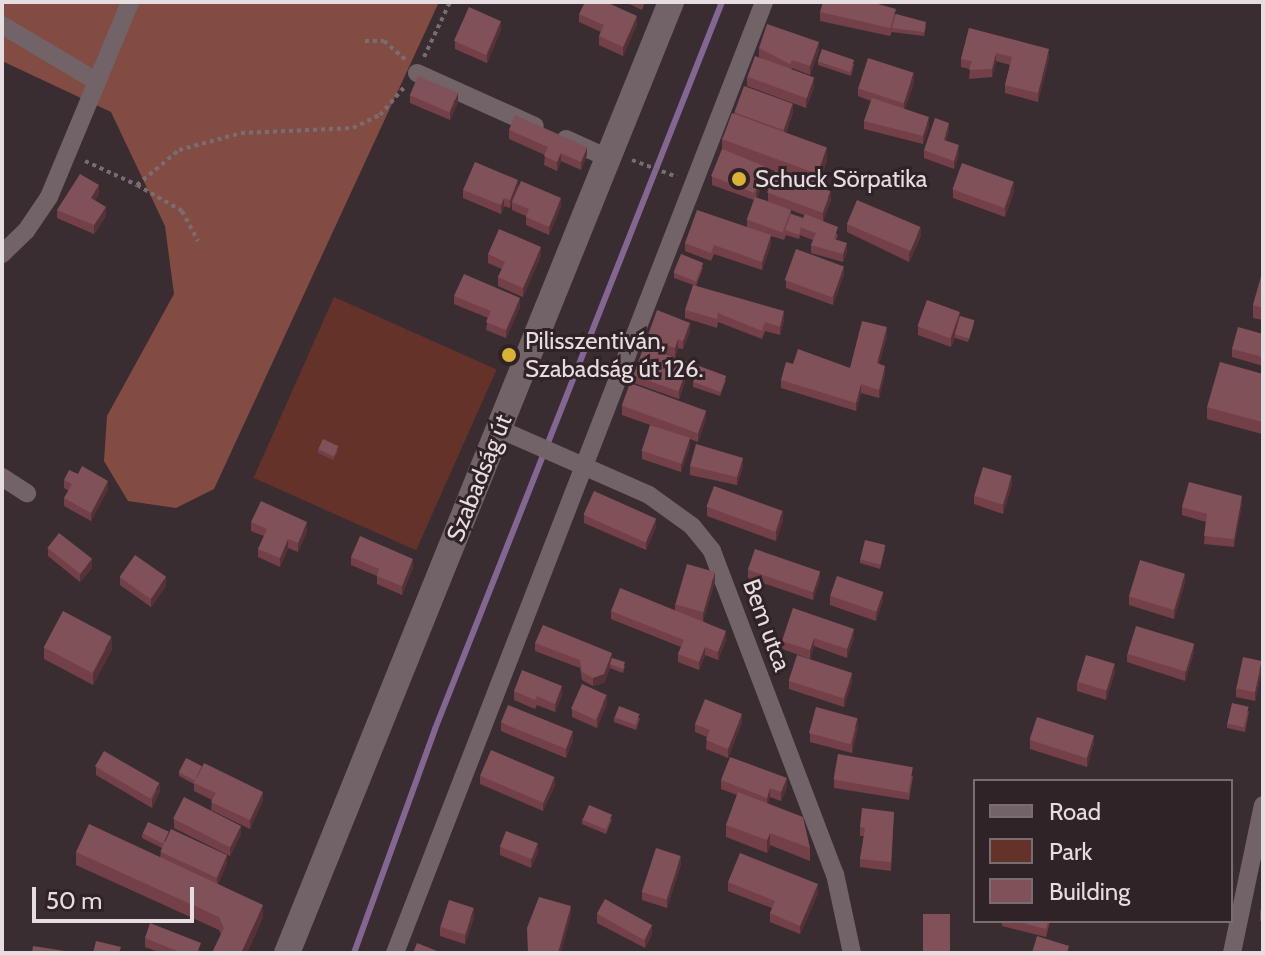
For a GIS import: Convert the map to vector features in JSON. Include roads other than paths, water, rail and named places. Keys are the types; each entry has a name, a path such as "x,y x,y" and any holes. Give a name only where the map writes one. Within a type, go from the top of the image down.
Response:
{"main road":[{"name":"Szabadság út","path":"287,953 671,2"}],"street":[{"path":"2,254 26,231 69,153 130,2"},
{"path":"395,953 577,459 764,2"},
{"path":"2,25 96,81"},
{"path":"417,73 608,158"},
{"name":"Bem utca","path":"499,429 577,459 676,513 712,551 835,874 852,953"},
{"path":"2,477 27,493"},
{"path":"1232,953 1256,875 1263,805"}],"waterway":[{"path":"354,953 435,729 722,2"}],"place":[{"name":"Schuck Sörpatika","path":"739,179"},
{"name":"Pilisszentiván, Szabadság út 126.","path":"509,355"}]}
